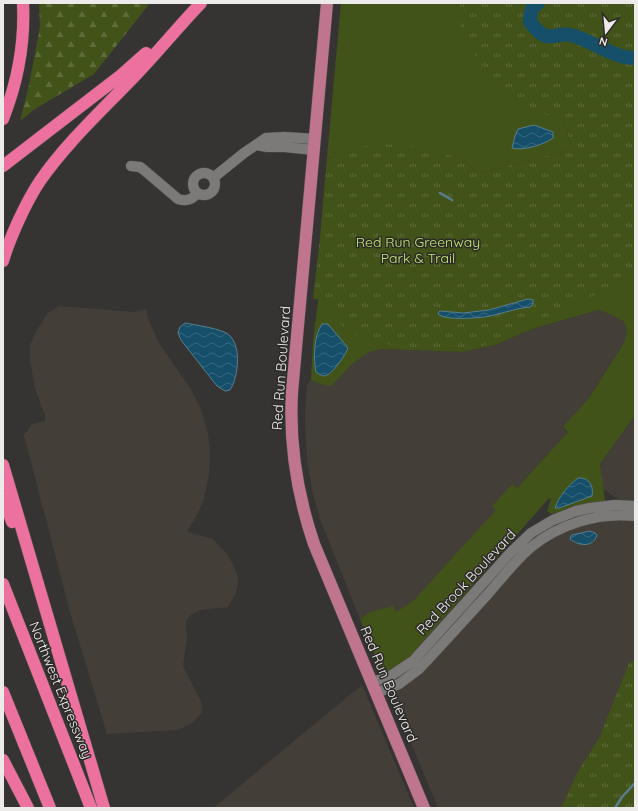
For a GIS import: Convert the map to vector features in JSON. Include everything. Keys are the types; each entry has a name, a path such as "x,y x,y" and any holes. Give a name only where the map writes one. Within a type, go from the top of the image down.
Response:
{"highway":[{"path":"3,119 13,91 21,59 24,31 23,3"},
{"path":"3,166 120,76 198,6"},
{"path":"3,261 23,213 40,182 100,111 128,84 198,6"},
{"path":"3,465 104,808"},
{"path":"3,497 64,675"},
{"name":"Northwest Expressway","path":"3,584 91,808"},
{"path":"3,692 50,808"},
{"path":"3,760 28,808"}],"main road":[{"name":"Red Run Boulevard","path":"327,3 292,392 291,424 293,458 299,493 310,532 424,808"}],"street":[{"path":"213,178 256,145 267,147 285,147 314,145"},
{"path":"131,166 140,167 178,199 184,201 189,200 198,193"},
{"path":"200,174 207,174 213,178 215,184 213,190 208,194 204,195 196,191 193,185 197,176 200,174"},
{"name":"Red Brook Boulevard","path":"374,687 413,661 511,552 531,533 553,520 583,510 615,505 635,506"},
{"name":"Red Brook Boulevard","path":"374,687 399,684 419,669 520,558 546,537 567,526 591,518 614,515 635,516"}],"shaded area":[{"path":"59,306 134,312 146,309 148,319 159,343 190,388 201,409 208,433 210,452 209,474 204,499 187,532 213,539 227,554 237,574 238,583 236,592 228,607 200,610 191,615 186,621 187,638 183,666 201,702 202,713 192,723 178,730 107,734 70,612 24,435 32,424 45,421 45,415 35,388 30,361 30,345 37,330 48,313"},
{"path":"600,310 623,321 627,328 625,341 589,398 563,428 568,432 517,488 513,484 492,506 497,510 413,601 396,612 370,612 360,619 320,519 313,494 306,447 305,415 307,385 311,380 323,385 331,385 351,365 369,352 382,349 463,352 495,345 532,329"},
{"path":"635,415 635,660 629,663 599,738 578,771 561,808 438,808 386,682 397,678 416,665 516,555 545,532 555,525 591,513 614,511 624,503 603,489 600,464"},
{"path":"362,685 414,808 213,808"}],"green space":[{"path":"39,3 150,3 94,74 35,109 20,121 29,85 40,27"},
{"path":"341,3 466,3 564,122 572,149 478,174 464,159 440,154 335,148 334,158 327,157"},
{"name":"Red Run Greenway Park & Trail","path":"635,3 635,271 597,294 478,348 421,349 365,341 338,323 321,299 313,299 327,157 334,158 335,148 396,144 406,145 464,159 478,174 572,149 564,122 502,96 497,81 475,56 464,33 461,33 460,4"},
{"path":"635,243 635,415 600,464 605,501 551,514 547,511 551,499 549,498 406,661 394,669 382,673 360,619 370,612 393,606 396,612 413,601 496,510 492,506 512,484 517,488 568,432 563,427 589,398 625,341 627,328 623,321 599,310 532,329 495,345 463,352 382,349 369,352 351,365 331,386 323,385 311,380 313,340 322,271 362,338","holes":["571,484 592,495 559,508 555,508 559,498"]},
{"path":"635,660 635,808 561,808 578,771 599,738 629,663"}],"water":[{"path":"534,125 553,132 553,138 533,147 522,149 512,148 518,129"},
{"path":"528,299 533,300 533,304 530,307 485,317 448,318 438,314 440,311 463,313 489,310"},
{"path":"185,323 216,329 230,336 237,350 238,359 236,376 230,390 225,391 217,386 181,340 178,333 180,327"},
{"path":"322,324 328,324 348,348 345,355 335,368 325,376 316,372 315,361 317,334"},
{"path":"578,478 585,479 590,483 592,496 559,508 555,508 564,492"},
{"path":"590,531 597,535 589,544 577,543 570,539 572,535"}],"waterway":[{"path":"538,3 532,8 530,22 541,34 548,36 570,35 578,37 618,55 635,58"},
{"path":"440,193 452,200"},
{"path":"615,808 622,797 635,783"}]}
